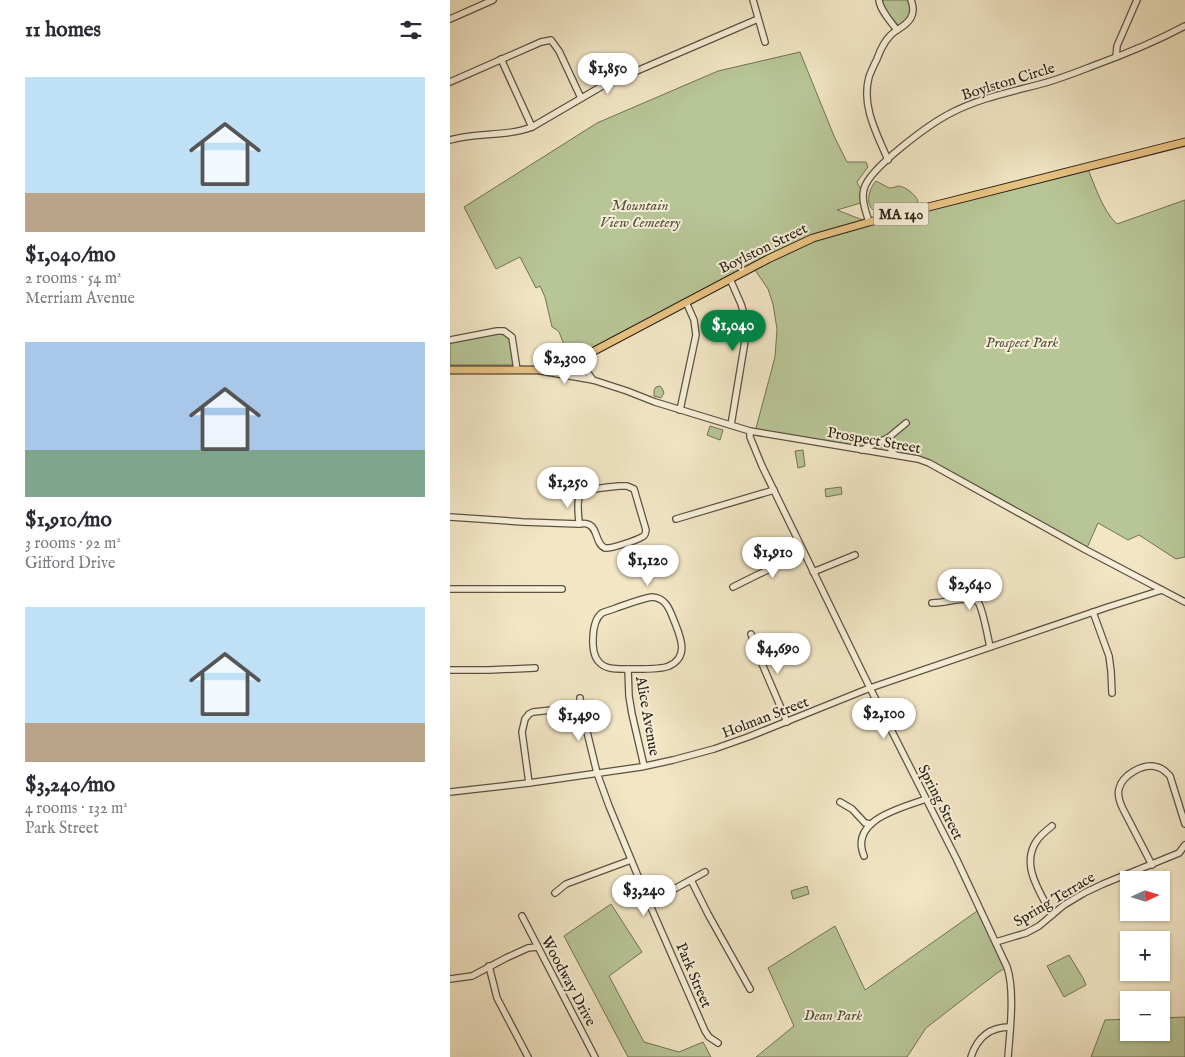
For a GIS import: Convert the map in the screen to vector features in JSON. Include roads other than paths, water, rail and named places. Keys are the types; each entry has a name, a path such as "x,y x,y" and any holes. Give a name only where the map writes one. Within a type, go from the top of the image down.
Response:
{"main road":[{"name":"Boylston Street","path":"450,370 538,370 564,365 768,259 813,238 868,222 1185,142"}],"street":[{"path":"450,18 493,0"},
{"path":"753,0 765,42"},
{"path":"879,0 882,10 896,30"},
{"path":"888,160 870,116 867,97 869,78 888,39 896,30 909,23 913,10 910,0"},
{"path":"1116,57 1117,46 1137,0"},
{"path":"450,140 468,136 520,131 532,127 604,85 758,19"},
{"name":"Boylston Circle","path":"868,222 864,202 864,188 875,171 929,127 956,110 1050,81 1116,57 1148,45 1185,26"},
{"path":"450,82 541,42 551,40 559,51 580,98"},
{"path":"501,59 532,127"},
{"path":"730,279 747,323 746,341 731,425"},
{"path":"680,410 696,335 694,320 686,302"},
{"path":"450,340 504,331 512,337 517,370"},
{"path":"582,357 580,370 584,378"},
{"path":"582,357 593,380"},
{"name":"Prospect Street","path":"538,370 593,380 655,402 750,431 918,459 929,463 1185,602"},
{"path":"862,450 888,438 906,423"},
{"name":"Spring Street","path":"750,431 750,437 757,455 813,572 1007,967 1010,978 1011,999 1008,1057"},
{"path":"888,438 894,454"},
{"path":"450,517 522,522 579,524 587,524 593,528 600,542 606,548 615,547 641,538 646,530 634,489 627,486 582,493 579,501 579,524"},
{"path":"676,519 774,490"},
{"path":"733,587 804,553"},
{"path":"813,572 855,555"},
{"path":"1148,595 1150,584"},
{"path":"450,589 562,589"},
{"name":"Holman Street","path":"450,792 529,783 644,766 719,747 870,688 1162,590"},
{"path":"659,598 668,605 680,636 682,647 680,655 674,663 666,668 628,669 607,667 597,661 594,655 594,623 602,613 641,599 659,598"},
{"path":"932,603 969,599 978,603 990,648"},
{"path":"1093,612 1109,656 1112,693"},
{"path":"751,634 787,722"},
{"path":"450,670 535,668"},
{"name":"Alice Avenue","path":"628,669 632,715 644,766"},
{"name":"Park Street","path":"580,698 580,707 597,773 631,860 705,1032 718,1043"},
{"path":"529,783 522,732 525,720 529,714 580,707"},
{"path":"1152,865 1120,801 1119,788 1126,777 1147,767 1157,767 1165,771 1170,776 1185,824"},
{"path":"864,856 862,838 871,824 882,816 926,799"},
{"path":"840,802 871,824"},
{"path":"1052,826 1038,839 1030,862 1032,875 1052,915"},
{"name":"Spring Terrace","path":"996,942 1026,933 1039,926 1064,905 1084,893 1179,853 1185,846"},
{"path":"555,893 566,884 631,860"},
{"path":"649,903 705,872"},
{"path":"691,880 750,990"},
{"name":"Woodway Drive","path":"522,916 596,1057"},
{"path":"450,979 472,976 528,948 537,947"},
{"path":"489,966 497,998 528,1057"},
{"path":"971,1057 976,1045 984,1035 996,1028 1010,1027"}],"park label":[{"name":"Mountain View Cemetery","path":"640,214"},
{"name":"Prospect Park","path":"1022,342"},
{"name":"Dean Park","path":"833,1015"}]}
